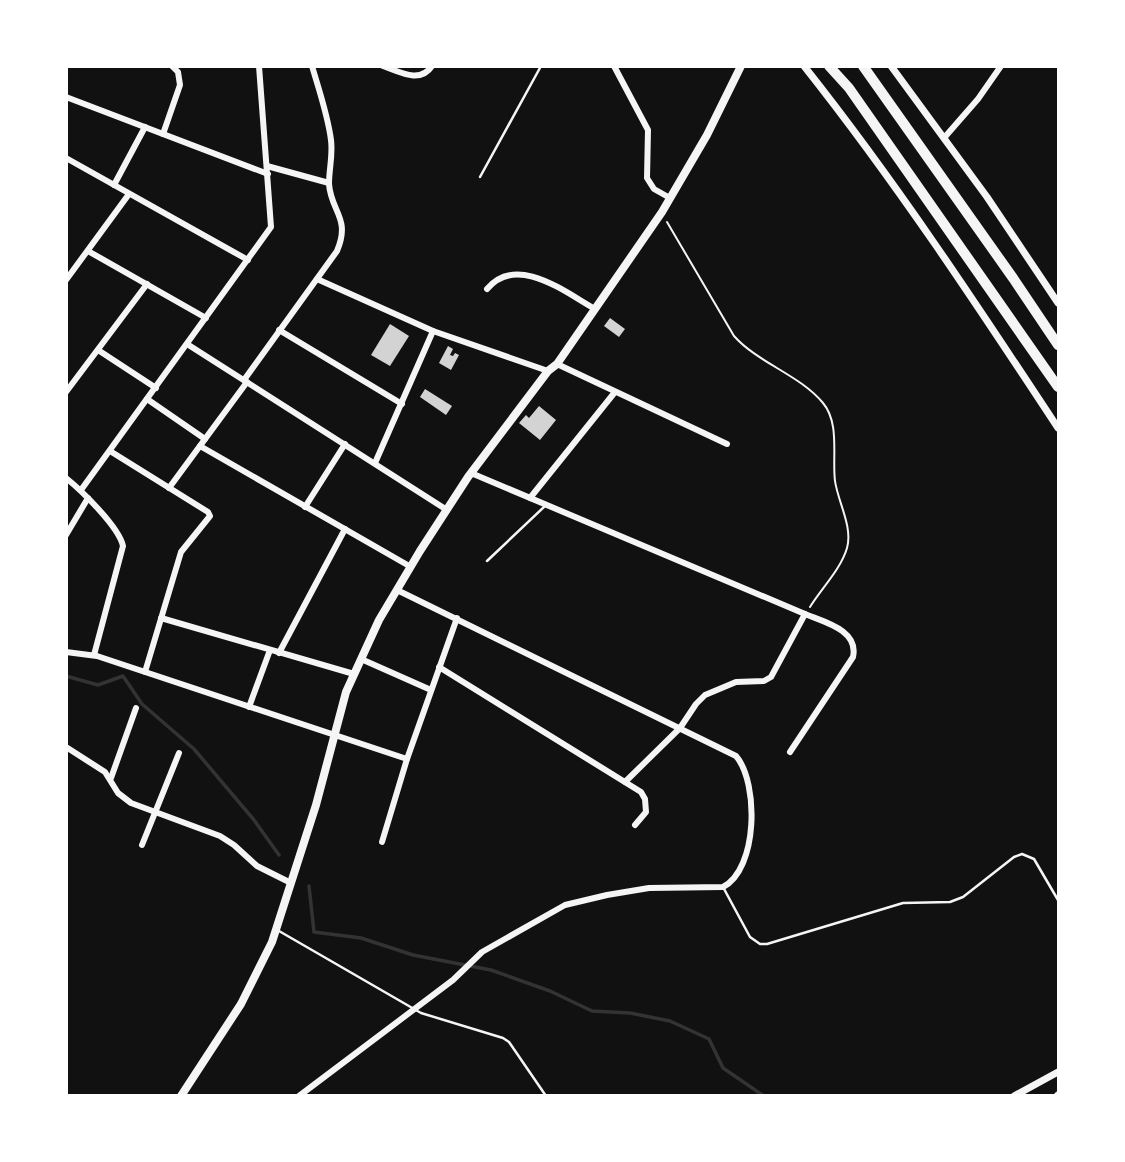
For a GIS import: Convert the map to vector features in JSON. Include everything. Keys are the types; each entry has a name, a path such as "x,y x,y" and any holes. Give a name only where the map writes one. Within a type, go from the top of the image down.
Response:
{"highway":[{"path":"829,66 849,88 1059,387"},
{"path":"863,66 1059,345"}],"main road":[{"path":"181,1096 241,1004 276,929 316,805 346,692 397,590 471,473 548,371 557,364 662,212 707,135 741,66"}],"street":[{"path":"163,134 180,85 178,72 172,66"},
{"path":"81,490 271,226 259,66"},
{"path":"169,488 337,251 342,239 341,218 329,183 332,142 312,66"},
{"path":"383,66 416,77 424,75 432,66"},
{"path":"614,66 648,130 647,178 650,184 670,198"},
{"path":"804,66 841,113 982,311 1059,428"},
{"path":"891,66 987,197 1059,303"},
{"path":"944,138 978,99 1001,66"},
{"path":"66,97 268,174"},
{"path":"114,185 145,127"},
{"path":"66,159 248,260"},
{"path":"267,166 329,183"},
{"path":"66,280 129,194"},
{"path":"88,251 206,318"},
{"path":"487,289 502,278 518,274 534,276 596,309"},
{"path":"317,279 433,331 548,371"},
{"path":"66,392 147,284"},
{"path":"279,330 402,404"},
{"path":"375,463 433,331"},
{"path":"187,344 447,510"},
{"path":"98,350 156,388"},
{"path":"557,364 727,444"},
{"path":"530,498 615,392"},
{"path":"147,400 202,442 305,507 411,568"},
{"path":"305,507 345,444"},
{"path":"110,451 208,512 210,516 183,548 145,672"},
{"path":"471,473 840,629 852,640 855,648 853,656 790,752"},
{"path":"66,478 88,498 119,535 123,546 94,655"},
{"path":"66,535 88,498"},
{"path":"279,653 345,530"},
{"path":"299,1096 453,979 482,952 565,905 649,888 723,887 732,882 743,865 751,830 751,796 743,764 736,755 397,590"},
{"path":"625,782 680,728 705,695 736,682 764,681 771,677 805,614"},
{"path":"161,618 354,674"},
{"path":"382,842 407,759 457,618"},
{"path":"249,707 270,650"},
{"path":"66,652 94,655 407,759"},
{"path":"361,659 431,690"},
{"path":"439,667 641,792 646,811 635,825"},
{"path":"111,778 136,708"},
{"path":"66,747 105,772 118,793 131,803 220,836 257,866 291,883"},
{"path":"142,845 179,753"},
{"path":"1018,1093 1059,1072"}],"lane":[{"path":"480,177 541,66"},
{"path":"487,561 546,505"},
{"path":"723,887 750,937 760,944 903,903 950,902 963,897 1014,857 1022,855 1034,859 1059,900"},
{"path":"276,929 430,1018 503,1038 509,1042 546,1096"}],"path":[{"path":"662,212 734,336 822,402 829,412 835,482 849,536 846,550 805,614"}],"building":[{"path":"610,318 625,329 619,337 604,326"},
{"path":"390,324 409,336 390,366 371,355"},
{"path":"448,346 453,349 450,355 459,355 451,370 439,363"},
{"path":"425,389 452,406 446,415 420,397"},
{"path":"539,406 556,420 540,440 519,423 526,415 529,418"}],"waterway":[{"path":"66,676 98,685 123,676 142,704 194,749 254,820 279,855"},
{"path":"309,886 314,932 361,938 413,955 491,970 550,991 592,1011 630,1013 670,1021 709,1039 723,1068 764,1096"}]}
